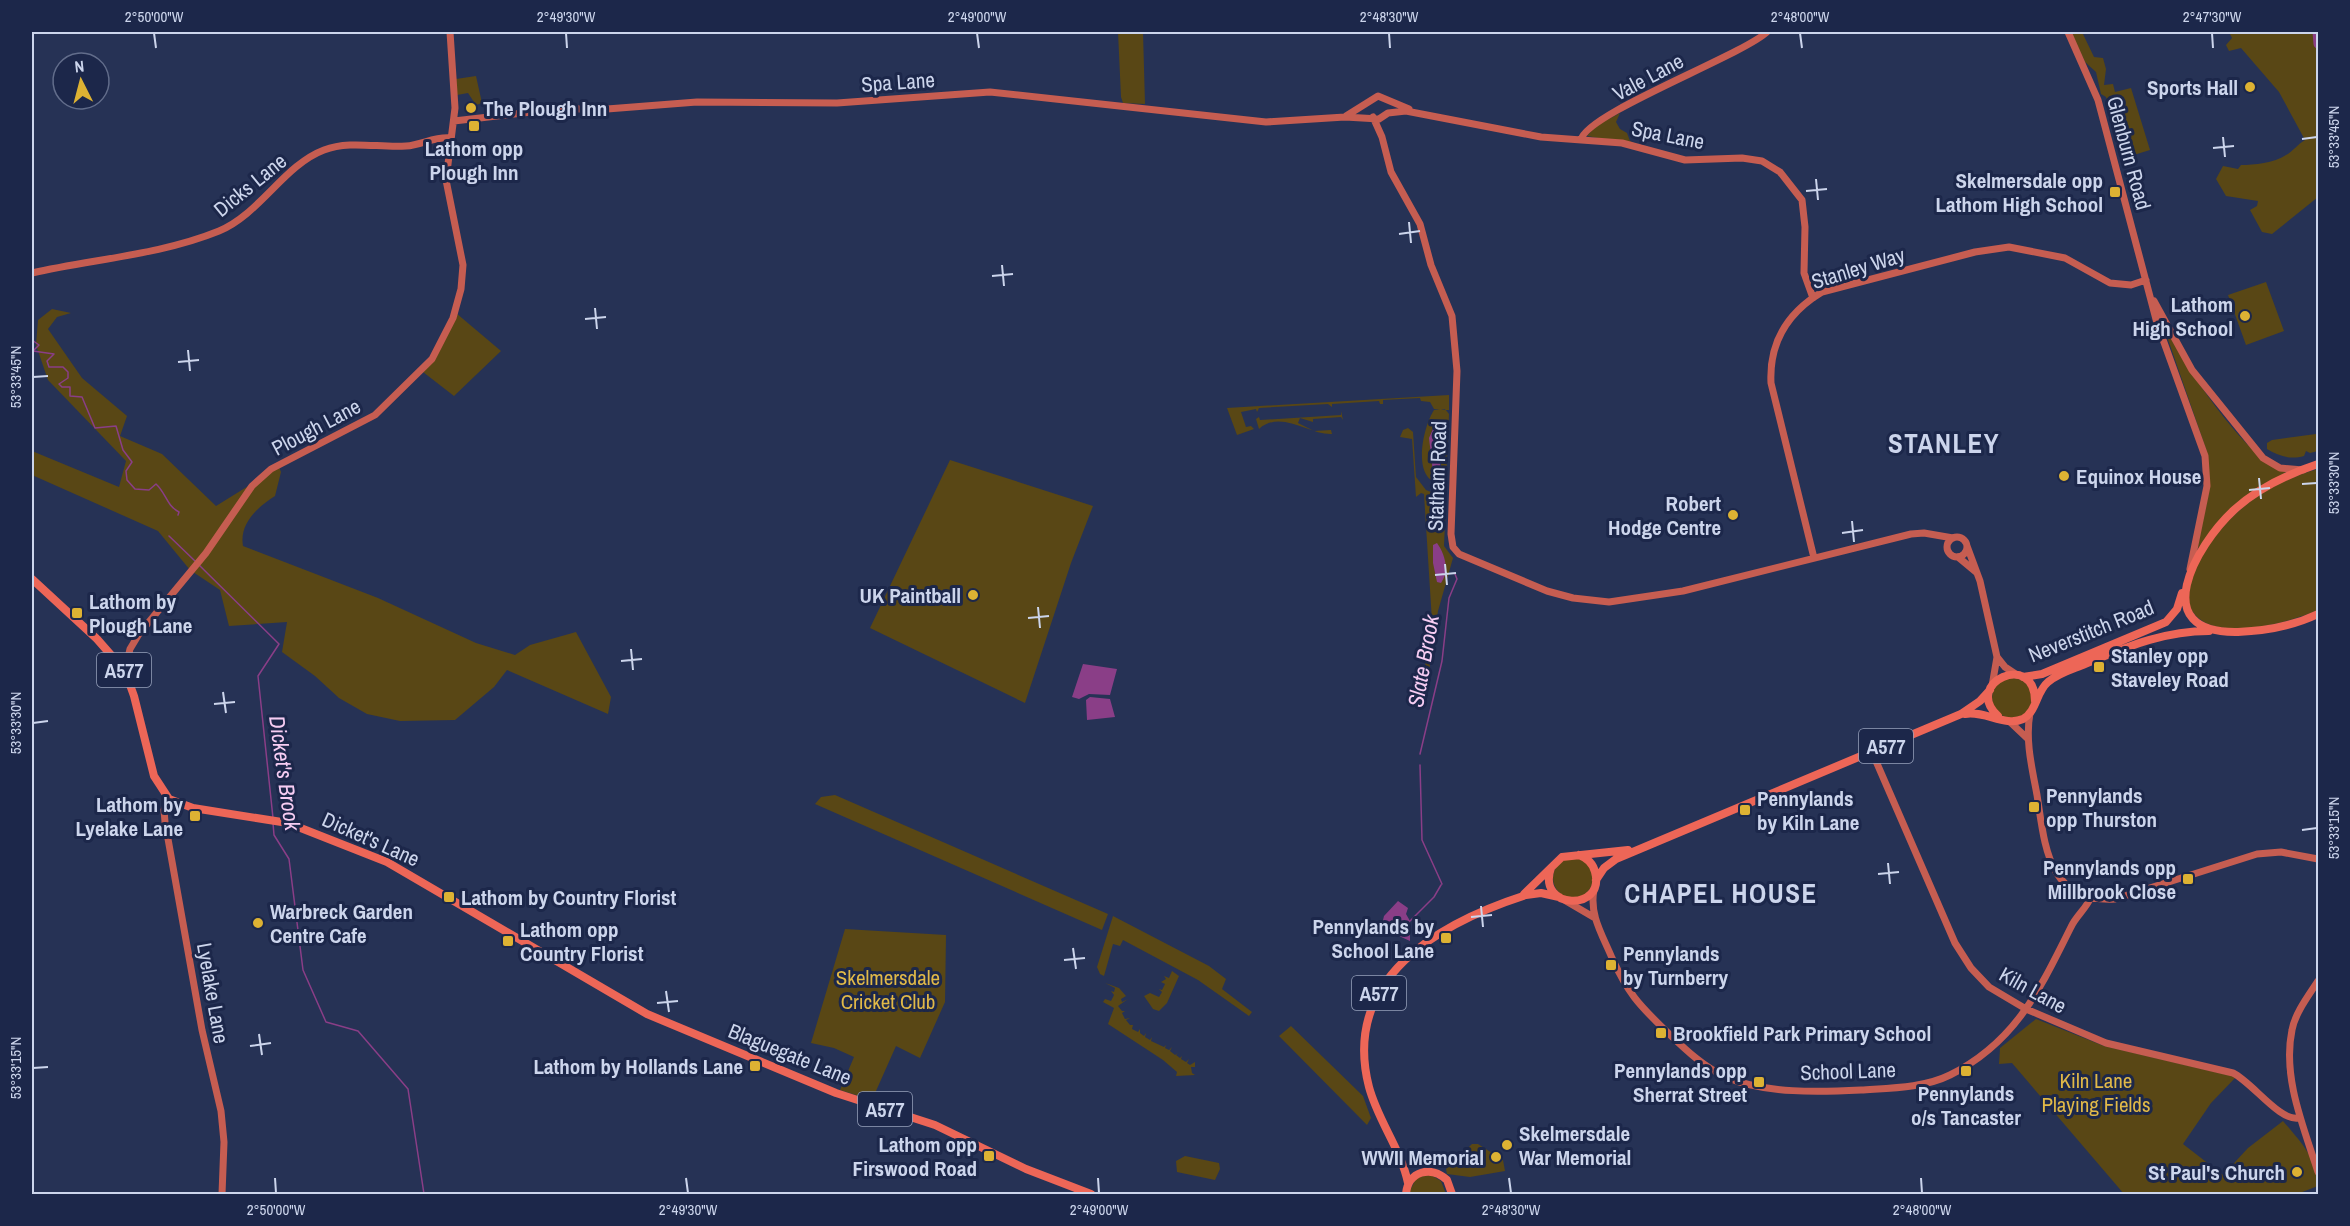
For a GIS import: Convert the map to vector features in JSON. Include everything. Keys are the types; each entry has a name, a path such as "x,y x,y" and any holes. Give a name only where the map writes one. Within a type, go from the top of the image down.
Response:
{"main road":[{"name":"A577","path":"2319,464 2265,487 2235,509 2208,540 2189,571 2185,602 2191,616 2202,626 2216,631 2267,630 2305,621 2319,614"},
{"name":"A577","path":"32,579 97,639 125,671 134,696 154,776 166,796"},
{"name":"Neverstitch Road","path":"2020,676 2042,674 2135,640 2172,617 2186,583"},
{"path":"2305,621 2319,621"},
{"name":"Neverstitch Road","path":"2135,640 2179,632 2216,631"},
{"name":"Neverstitch Road","path":"2035,701 2049,680 2102,653"},
{"name":"A577","path":"1406,1194 1408,1184 1403,1160 1378,1111 1367,1074 1367,1029 1379,994 1396,967 1425,941 1450,927 1521,896 1541,893 1562,899 1580,900 1587,897 1606,865 1638,848 1961,714 1980,701 2003,676 2020,676"},
{"path":"2020,676 2033,687 2035,701"},
{"path":"1991,688 1992,710 2005,720 2021,720 2030,712"},
{"name":"A577","path":"2030,712 2035,701"},
{"name":"A577","path":"1961,714 1981,713 2005,720"},
{"name":"Dicket's Lane","path":"166,796 193,808 283,822 393,865 580,977"},
{"name":"A577","path":"1521,896 1562,857 1638,848"},
{"path":"1578,855 1594,867 1596,882"},
{"path":"1553,866 1550,872 1550,886 1562,899"},
{"name":"Blaguegate Lane","path":"580,977 677,1028 836,1093 935,1125 1026,1169 1091,1194"},
{"name":"A577","path":"1403,1160 1421,1172 1431,1171 1443,1175 1451,1185 1452,1194"},
{"path":"1408,1184 1421,1172"}],"street":[{"name":"Plough Lane","path":"125,671 135,638 200,559 257,480 279,465 375,415 412,381 438,349 456,311 462,279 462,254 446,180 454,121 450,32"},
{"name":"Vale Lane","path":"1581,140 1589,129 1626,106 1745,47 1767,32"},
{"name":"Glenburn Road","path":"2068,32 2098,100 2166,350 2193,417 2205,456 2207,486 2189,571"},
{"name":"Spa Lane","path":"454,121 557,109 607,109 697,102 827,103 990,92 1251,121 1372,117"},
{"path":"1345,117 1369,101 1378,96 1385,98 1389,103 1388,113 1379,119 1372,117 1367,108 1369,101"},
{"name":"Spa Lane","path":"1385,98 1414,112"},
{"name":"Spa Lane","path":"1388,113 1414,112 1528,135 1622,143 1685,160 1749,158 1774,166 1793,186 1803,205 1804,273 1813,298"},
{"name":"Statham Road","path":"1382,137 1388,113"},
{"name":"Statham Road","path":"1372,117 1382,137 1391,172 1420,224 1431,265 1452,316 1457,371 1451,534 1455,551 1547,591 1573,598 1609,602 1629,601 1683,591 1911,534 1932,534 1953,538"},
{"name":"Dicks Lane","path":"32,273 138,252 219,231 238,220 303,163 325,149 348,145 407,146 439,138 451,138"},
{"name":"Stanley Way","path":"1814,558 1771,383 1770,363 1784,326 1793,313 1822,292 1975,252 2013,247 2065,258 2110,283 2147,284"},
{"name":"Glenburn Road","path":"2147,284 2192,370 2255,448 2273,465 2303,470"},
{"path":"1932,534 1947,546 1950,553 1978,574"},
{"path":"1947,546 1953,538 1961,538 1967,546 1978,574 1997,657 1991,688"},
{"path":"1958,557 1966,552 1967,546"},
{"path":"1997,657 2006,667 2020,676"},
{"path":"2030,712 2028,740 2044,843 2051,865 2068,886 2091,897 2121,897 2263,853 2281,852 2319,858"},
{"path":"2005,720 2028,740"},
{"name":"Kiln Lane","path":"1872,752 1959,951 1989,987 2026,1009 2106,1043 2233,1073 2246,1081 2283,1115 2299,1118"},
{"name":"Lyelake Lane","path":"166,796 165,822 202,1030 221,1111 224,1142 222,1194"},
{"name":"School Lane","path":"1596,882 1592,903 1595,918 1624,986 1633,998 1695,1057 1725,1077 1782,1089 1825,1091 1928,1083 1953,1074 1989,1051 2026,1009 2050,972 2073,923 2091,897"},
{"path":"1562,899 1595,918"},
{"path":"2319,981 2292,1030 2294,1090 2299,1118 2319,1172"}],"green space":[{"path":"1118,32 1143,32 1145,104 1123,103"},
{"path":"2071,32 2082,32 2094,57 2103,58 2106,69 2104,85 2113,84 2115,92 2131,88 2150,150 2124,158 2106,97 2101,94 2096,72 2085,62"},
{"path":"2229,32 2318,32 2318,197 2272,234 2262,232 2250,210 2257,206 2258,201 2226,196 2216,179 2223,166 2238,169 2241,165 2276,160 2288,154 2305,140 2279,92 2241,48 2229,51 2226,45 2232,38"},
{"path":"476,76 482,103 476,105 468,93 457,95 456,79"},
{"path":"1620,113 1616,122 1620,129 1627,133 1630,141 1638,145 1587,136 1597,125"},
{"path":"2266,282 2284,331 2246,345 2228,295"},
{"path":"52,309 71,313 57,317 48,329 82,378 127,416 120,436 162,454 216,506 279,467 281,472 275,496 251,516 244,530 243,546 378,598 476,643 515,655 530,645 576,632 611,697 608,714 507,670 494,687 455,720 400,721 367,714 339,698 315,676 282,652 287,622 229,626 220,590 190,570 158,531 32,475 32,451 119,487 126,461 48,380 36,345 38,320"},
{"path":"456,313 501,351 454,396 423,372"},
{"path":"2162,322 2199,383 2234,430 2270,464 2286,472 2237,505 2197,550 2209,491 2207,452"},
{"path":"1449,395 1449,410 1434,409 1430,402 1421,401 1420,398 1383,400 1383,404 1379,401 1332,404 1332,407 1328,404 1259,408 1257,412 1256,409 1241,412 1246,427 1251,426 1254,429 1237,435 1227,408"},
{"path":"1445,409 1449,414 1446,479 1438,483 1430,479 1422,461 1424,438 1434,410","holes":["1436,420 1441,421 1441,476 1433,472 1430,445 1431,433"]},
{"path":"1341,411 1343,420 1341,417 1313,419 1313,422 1300,418 1298,423 1313,430 1276,421 1259,429 1256,419 1259,417 1260,420 1341,415"},
{"path":"1408,428 1413,432 1416,477 1426,490 1446,498 1444,546 1453,558 1438,611 1427,685 1424,647 1433,637 1424,494 1421,493 1416,497 1412,439 1400,437 1403,430"},
{"path":"1331,430 1332,434 1323,433 1315,431"},
{"path":"2318,431 2318,451 2310,453 2306,451 2304,456 2285,457 2267,449 2267,443 2272,440 2316,434"},
{"name":"UK Paintball","path":"950,460 1093,506 1071,563 1025,703 870,628"},
{"path":"2318,469 2318,610 2287,621 2246,628 2226,628 2208,624 2195,615 2188,600 2190,582 2207,547 2219,531 2247,504 2263,493 2299,475"},
{"path":"2012,678 2026,684 2032,698 2026,712 2012,718 1998,712 1992,698 1998,684"},
{"path":"835,795 1108,914 1102,930 815,804 821,797"},
{"path":"1573,858 1581,859 1587,864 1592,870 1592,886 1587,892 1581,897 1573,898 1565,897 1559,892 1554,886 1553,878 1554,870 1559,864 1565,859"},
{"path":"1113,916 1209,966 1226,979 1222,989 1252,1012 1249,1016 1198,980 1123,940 1120,946 1113,944 1104,976 1100,974 1097,967"},
{"name":"Skelmersdale Cricket Club","path":"845,929 946,935 945,1002 920,1058 896,1046 872,1100 840,1090 854,1057 834,1048 811,1043"},
{"path":"1172,971 1179,976 1167,1003 1159,1011 1153,1009 1144,996 1150,993 1159,997 1162,992 1159,989 1162,990 1165,984 1161,982 1166,979 1164,976 1169,978"},
{"path":"1105,983 1119,988 1126,996 1121,999 1122,1002 1128,999 1118,1006 1125,1011 1122,1013 1125,1019 1130,1018 1126,1020 1133,1025 1132,1029 1138,1032 1140,1029 1140,1033 1144,1036 1146,1033 1145,1037 1150,1040 1152,1037 1151,1041 1164,1047 1166,1045 1165,1048 1169,1050 1172,1047 1170,1051 1175,1055 1178,1053 1176,1055 1180,1058 1182,1056 1181,1059 1186,1062 1189,1059 1187,1063 1190,1065 1195,1062 1195,1067 1191,1067 1195,1075 1176,1076 1177,1072 1163,1060 1108,1024 1114,1008 1103,1002 1105,999 1111,1001 1114,995 1111,991 1114,992 1115,988"},
{"name":"Kiln Lane Playing Fields","path":"2036,1019 2104,1046 2236,1077 2211,1103 2183,1144 2223,1175 2248,1148 2283,1121 2311,1159 2315,1167 2318,1186 2297,1194 2124,1194 2012,1063 1999,1064 2000,1048"},
{"path":"1291,1026 1363,1096 1371,1118 1367,1125 1279,1036"},
{"path":"1472,1144 1478,1144 1503,1160 1505,1171 1470,1177 1447,1174 1446,1169"},
{"path":"1185,1156 1219,1163 1220,1169 1215,1180 1177,1172 1176,1161"},
{"path":"1431,1175 1441,1181 1446,1194 1408,1194 1417,1177"}],"shaded area":[{"path":"1437,420 1441,421 1440,477 1433,472 1429,438"},
{"path":"1437,543 1446,568 1441,583 1437,582 1433,563 1433,545"},
{"path":"1083,664 1117,669 1110,695 1089,694 1079,699 1072,697"},
{"path":"1090,697 1110,699 1115,717 1087,720 1086,700"},
{"path":"1398,901 1408,908 1406,914 1410,921 1410,941 1381,928 1384,916"}],"waterway":[{"path":"2317,32 2318,44"},
{"path":"32,340 39,345 33,351 54,354 47,361 49,367 63,367 68,372 68,378 59,384 62,387 70,387 70,396 82,397 95,428 116,426 123,450 132,462 126,471 127,480 135,489 149,490 156,484 171,506 179,512 178,515"},
{"name":"Dicket's Brook","path":"169,536 195,561"},
{"name":"Dicket's Brook","path":"198,564 279,644 258,676 273,818"},
{"name":"Slate Brook","path":"1420,754 1442,661 1449,598 1457,579 1455,574"},
{"name":"Slate Brook","path":"1420,765 1422,840 1442,884"},
{"name":"Dicket's Brook","path":"273,823 274,835 289,859 303,970 326,1022 358,1031 408,1089 424,1194"},
{"path":"1410,921 1434,897 1441,885"}],"place":[{"name":"Sports Hall","path":"2250,87"},
{"name":"The Plough Inn","path":"471,108"},
{"name":"Lathom opp Plough Inn","path":"474,126"},
{"name":"Skelmersdale opp Lathom High School","path":"2115,192"},
{"name":"Lathom High School","path":"2245,316"},
{"name":"Equinox House","path":"2064,476"},
{"name":"Robert Hodge Centre","path":"1733,515"},
{"name":"UK Paintball","path":"973,595"},
{"name":"Lathom by Plough Lane","path":"77,613"},
{"name":"Stanley opp Staveley Road","path":"2099,667"},
{"name":"Pennylands opp Thurston","path":"2034,807"},
{"name":"Pennylands by Kiln Lane","path":"1745,810"},
{"name":"Lathom by Lyelake Lane","path":"195,816"},
{"name":"Pennylands opp Millbrook Close","path":"2188,879"},
{"name":"Lathom by Country Florist","path":"449,897"},
{"name":"Warbreck Garden Centre Cafe","path":"258,923"},
{"name":"Pennylands by School Lane","path":"1446,938"},
{"name":"Lathom opp Country Florist","path":"508,941"},
{"name":"Pennylands by Turnberry","path":"1611,965"},
{"name":"Brookfield Park Primary School","path":"1661,1033"},
{"name":"Lathom by Hollands Lane","path":"755,1066"},
{"name":"Pennylands o/s Tancaster","path":"1966,1071"},
{"name":"Pennylands opp Sherrat Street","path":"1759,1082"},
{"name":"Skelmersdale War Memorial","path":"1507,1145"},
{"name":"Lathom opp Firswood Road","path":"989,1156"},
{"name":"WWII Memorial","path":"1496,1157"},
{"name":"St Paul's Church","path":"2297,1172"}],"district":[{"name":"STANLEY","path":"1944,443"},
{"name":"CHAPEL HOUSE","path":"1721,893"}]}
